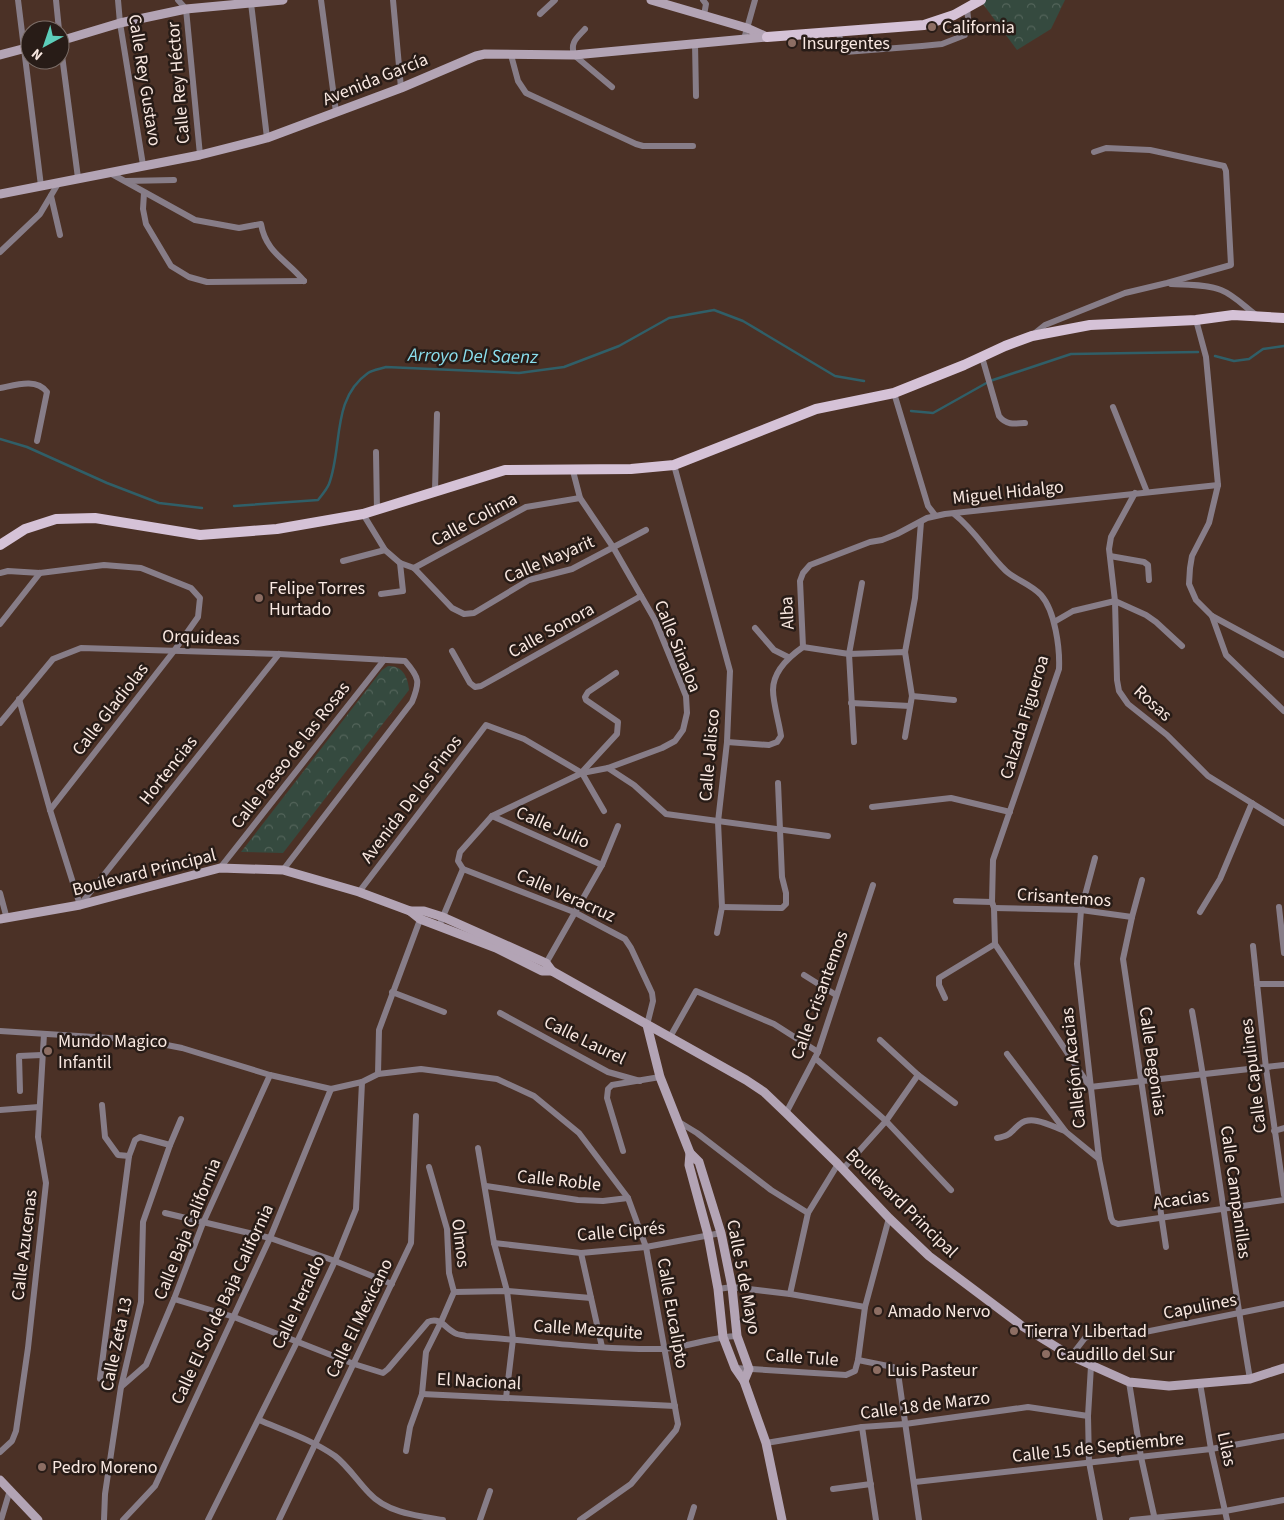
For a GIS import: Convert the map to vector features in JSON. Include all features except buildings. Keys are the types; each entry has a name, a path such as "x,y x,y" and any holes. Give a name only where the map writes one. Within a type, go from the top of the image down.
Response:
{"main road":[{"name":"Avenida García","path":"767,37 924,24 947,18 975,3"},
{"path":"0,545 25,529 56,519 95,518 200,535 277,530 363,514 435,490 505,470 631,470 674,465 816,409 894,393 1032,336 1090,325 1196,320 1233,315 1284,318"}],"street":[{"path":"18,0 22,20"},
{"path":"56,0 58,20"},
{"name":"Calle Rey Gustavo","path":"118,0 143,165"},
{"path":"178,0 186,8"},
{"path":"70,38 120,23 186,8 283,0"},
{"path":"321,0 336,112"},
{"path":"393,0 401,88"},
{"path":"540,14 555,0"},
{"name":"Avenida García","path":"655,0 747,28 767,37"},
{"path":"703,0 706,4 704,15"},
{"path":"744,39 756,0"},
{"path":"251,3 267,138"},
{"path":"839,32 841,48 845,52 942,44 965,35 975,3"},
{"name":"Calle Rey Héctor","path":"186,8 200,155"},
{"path":"586,28 573,42 574,56 612,87"},
{"name":"Avenida García","path":"0,194 200,155 267,138 401,88 476,56 485,54 574,56 767,37"},
{"path":"695,43 696,96"},
{"path":"0,54 20,49"},
{"path":"511,55 518,81 526,93 636,144 643,146 693,146"},
{"path":"29,70 41,186"},
{"path":"64,70 78,178"},
{"path":"1032,336 1045,325 1125,292 1167,283 1231,265 1226,171 1224,166 1150,150 1106,148 1094,152"},
{"path":"109,172 195,220 239,228 261,224 264,236 272,251 304,281 207,282 189,277 171,266 146,224 143,209 144,193"},
{"path":"125,181 174,180"},
{"path":"0,252 40,214 59,182"},
{"path":"51,196 60,235"},
{"path":"1167,283 1204,286 1222,290 1256,316"},
{"path":"1196,320 1206,357 1218,485 1209,524 1192,556 1189,584 1196,600 1212,616 1284,655"},
{"path":"982,357 990,380 998,416 1002,421 1011,424 1025,423"},
{"path":"0,388 34,383 43,386 47,392 37,441"},
{"path":"894,393 928,506 935,515"},
{"path":"1113,407 1147,492"},
{"path":"435,490 437,414"},
{"path":"376,452 377,510"},
{"name":"Calle Jalisco","path":"674,465 730,671 727,742 718,822 722,906 717,933"},
{"name":"Calle Sinaloa","path":"492,816 582,773 608,768 662,748 675,741 683,730 687,713 686,696 655,620 613,547 580,498 573,470"},
{"name":"Miguel Hidalgo","path":"810,565 870,542 889,537 935,515 1218,485"},
{"name":"Rosas","path":"1135,493 1111,537 1110,556 1115,601 1118,690 1128,704 1167,735 1208,776 1284,824"},
{"name":"Calle Colima","path":"414,568 526,508 580,498"},
{"path":"363,514 385,550 400,563 414,568"},
{"name":"Calzada Figueroa","path":"954,514 972,529 1007,572 1028,584 1042,596 1054,622 1060,652 1058,669 993,860 995,944"},
{"path":"905,737 912,696 905,652 915,598 921,522"},
{"name":"Calle Nayarit","path":"414,568 452,608 464,614 474,613 529,580 572,569 646,530"},
{"path":"343,560 385,550"},
{"path":"1110,556 1144,562 1148,565 1149,580"},
{"path":"381,594 403,591 400,563"},
{"name":"Calle Gladiolas","path":"40,573 104,565 142,568 191,588 200,598 198,618 50,810"},
{"name":"Alba","path":"810,565 803,573 800,581 804,647 849,654 905,652"},
{"path":"0,573 8,571 40,573"},
{"path":"0,624 40,573"},
{"path":"854,742 849,654 862,583"},
{"name":"Calle Sonora","path":"452,651 470,683 475,687 481,686 641,596"},
{"path":"1054,622 1073,611 1115,601 1146,615 1182,646"},
{"path":"1212,616 1226,655 1284,711"},
{"path":"755,628 774,650 788,658"},
{"path":"727,742 769,745 777,742 781,736 772,689 778,674 788,658 804,647"},
{"name":"Orquideas","path":"0,723 53,659 81,648 279,654 406,661 416,673 418,686 412,702 283,870"},
{"name":"Hortencias","path":"80,905 279,654"},
{"name":"Calle Paseo de las Rosas","path":"220,868 384,660"},
{"path":"604,811 582,773 617,734 619,727 618,722 586,700 585,696 616,673"},
{"path":"912,696 954,700"},
{"path":"19,699 50,810 80,905"},
{"path":"851,702 910,706"},
{"name":"Avenida De los Pinos","path":"359,892 486,724 524,739 582,773"},
{"path":"608,768 634,785 666,814 828,836"},
{"path":"722,906 782,908 786,904 786,892 782,877 778,783"},
{"path":"872,807 951,798 1010,812"},
{"path":"1200,912 1220,879 1252,803"},
{"path":"441,921 463,868 458,862 460,852 492,816"},
{"name":"Calle Julio","path":"492,816 602,865"},
{"path":"544,967 602,865 618,826"},
{"name":"Callejón Acacias","path":"1095,858 1081,910 1077,964 1099,1159 1113,1222"},
{"name":"Boulevard Principal","path":"4,919 80,905 220,868 283,870 359,892 441,921 496,948 544,967 752,1084 764,1092 786,1113 889,1218 930,1256 1022,1326 1071,1356 1129,1382 1168,1386 1250,1379 1284,1369"},
{"name":"Calle Veracruz","path":"463,868 574,912 624,939 631,948 652,993 653,1001 647,1025"},
{"name":"Calle Begonias","path":"1142,880 1123,959 1166,1247"},
{"name":"Calle Crisantemos","path":"786,1113 816,1055 873,886"},
{"path":"0,893 4,919"},
{"name":"Crisantemos","path":"956,901 1081,910 1132,917"},
{"path":"1279,907 1284,953"},
{"path":"378,1074 378,1030 422,915"},
{"path":"945,998 938,985 939,978 995,944 1090,1087 1284,1065"},
{"name":"Calle Capulines","path":"1253,946 1266,1068 1284,1195"},
{"path":"804,975 836,995"},
{"path":"1258,984 1284,984"},
{"path":"670,1037 696,991 774,1024 816,1055 886,1121 952,1190"},
{"path":"392,992 444,1012"},
{"name":"Calle Campanillas","path":"1192,1011 1204,1075 1250,1379"},
{"name":"Calle Laurel","path":"500,1013 608,1072 640,1081 660,1077"},
{"name":"Calle 5 de Mayo","path":"647,1025 660,1077 690,1153 689,1165 708,1235 718,1289 723,1337 735,1368 744,1381 766,1443 782,1520"},
{"path":"0,1031 141,1040 182,1048 270,1075 331,1089"},
{"name":"Calle Azucenas","path":"0,1452 12,1441 16,1431 42,1229 46,1183 38,1137 44,1034"},
{"path":"880,1040 918,1075 955,1103"},
{"path":"1007,1054 1066,1132 1099,1159"},
{"path":"20,1091 18,1056 42,1055"},
{"name":"Calle Eucalipto","path":"331,1089 362,1082 378,1074 421,1068 497,1078 534,1096 579,1133 628,1198 646,1247 678,1424 672,1435 631,1484 580,1520"},
{"name":"Calle Baja California","path":"121,1386 146,1365 203,1223 270,1075"},
{"path":"790,1294 808,1213 841,1167 886,1121 918,1075"},
{"path":"623,1151 607,1098 608,1089 612,1085 640,1081"},
{"name":"Calle Heraldo","path":"208,1520 297,1342 356,1209 362,1082"},
{"name":"Calle El Sol de Baja California","path":"122,1520 155,1486 270,1238 331,1089"},
{"path":"102,1105 105,1137 118,1154 129,1156"},
{"path":"0,1110 39,1107"},
{"name":"Calle El Mexicano","path":"279,1520 314,1443 354,1364 411,1243 416,1116"},
{"name":"Calle Zeta 13","path":"104,1520 121,1386 142,1302 143,1222 181,1119"},
{"path":"997,1138 1009,1136 1024,1122 1034,1120 1066,1132"},
{"path":"679,1122 697,1133 771,1190 808,1213"},
{"path":"1274,1131 1284,1128"},
{"path":"100,1379 129,1156 134,1140 140,1137 170,1145"},
{"path":"478,1148 486,1186 494,1243 507,1292 513,1339 506,1398"},
{"name":"Calle 5 de Mayo","path":"690,1153 699,1162 721,1234 732,1287 737,1336 748,1369"},
{"name":"Olmos","path":"429,1167 447,1229 449,1273 454,1292 441,1322"},
{"name":"Calle Roble","path":"486,1186 578,1200 603,1201 628,1198"},
{"name":"Acacias","path":"1113,1222 1118,1224 1161,1216 1284,1200"},
{"path":"165,1213 270,1238 335,1260 392,1284"},
{"path":"889,1218 865,1307 858,1360 893,1367 896,1370 919,1520"},
{"name":"Calle Ciprés","path":"494,1243 581,1253 646,1247 721,1234"},
{"path":"581,1253 602,1347"},
{"path":"718,1289 732,1287 790,1294 865,1307"},
{"path":"454,1292 507,1292 591,1298"},
{"path":"174,1299 234,1317 382,1373 388,1369 428,1322 435,1320 441,1322"},
{"name":"Capulines","path":"1071,1356 1085,1338 1089,1336 1135,1334 1284,1304"},
{"name":"Calle Mezquite","path":"441,1322 457,1334 602,1347 663,1349 737,1336"},
{"name":"El Nacional","path":"441,1322 426,1352 422,1394 675,1406"},
{"name":"Calle Tule","path":"735,1368 846,1375 855,1371 858,1360"},
{"path":"1091,1366 1088,1416 1089,1462 1100,1520"},
{"path":"744,1381 748,1369"},
{"path":"1129,1382 1141,1457 1155,1519"},
{"name":"Lilas","path":"1200,1383 1227,1520"},
{"path":"406,1452 410,1426 422,1394"},
{"name":"Calle 18 de Marzo","path":"766,1443 862,1427 905,1424 1028,1407 1088,1416"},
{"path":"259,1420 314,1443 337,1458 371,1496 389,1508 417,1516 444,1520"},
{"path":"862,1427 876,1520"},
{"name":"Calle 15 de Septiembre","path":"914,1482 1212,1449 1284,1436"},
{"path":"0,1480 38,1520"},
{"path":"833,1489 871,1484"},
{"path":"1,1520 10,1490"},
{"path":"480,1520 490,1491"},
{"path":"1132,1520 1225,1511 1284,1500"},
{"path":"690,1520 694,1507"}],"green space":[{"path":"980,0 1065,0 1051,29 1017,50"},
{"path":"388,666 401,670 409,690 283,853 241,852 382,670"}],"waterway":[{"name":"Arroyo Del Saenz","path":"234,506 318,500 328,486 333,470 340,424 348,396 356,384 368,373 386,367 519,373 564,367 619,346 669,318 714,310 743,321 835,376 864,381"},
{"name":"Arroyo Del Saenz","path":"1215,356 1234,361 1249,359 1263,349 1284,346"},
{"name":"Arroyo Del Saenz","path":"911,411 933,413 990,381 1071,354 1198,352"},
{"name":"Arroyo Del Saenz","path":"0,439 27,447 107,483 159,503 202,508"}],"place":[{"name":"California","path":"932,27"},
{"name":"Insurgentes","path":"792,43"},
{"name":"Felipe Torres Hurtado","path":"259,598"},
{"name":"Mundo Magico Infantil","path":"48,1051"},
{"name":"Amado Nervo","path":"878,1311"},
{"name":"Tierra Y Libertad","path":"1014,1331"},
{"name":"Caudillo del Sur","path":"1046,1354"},
{"name":"Luis Pasteur","path":"877,1370"},
{"name":"Pedro Moreno","path":"42,1467"}]}
